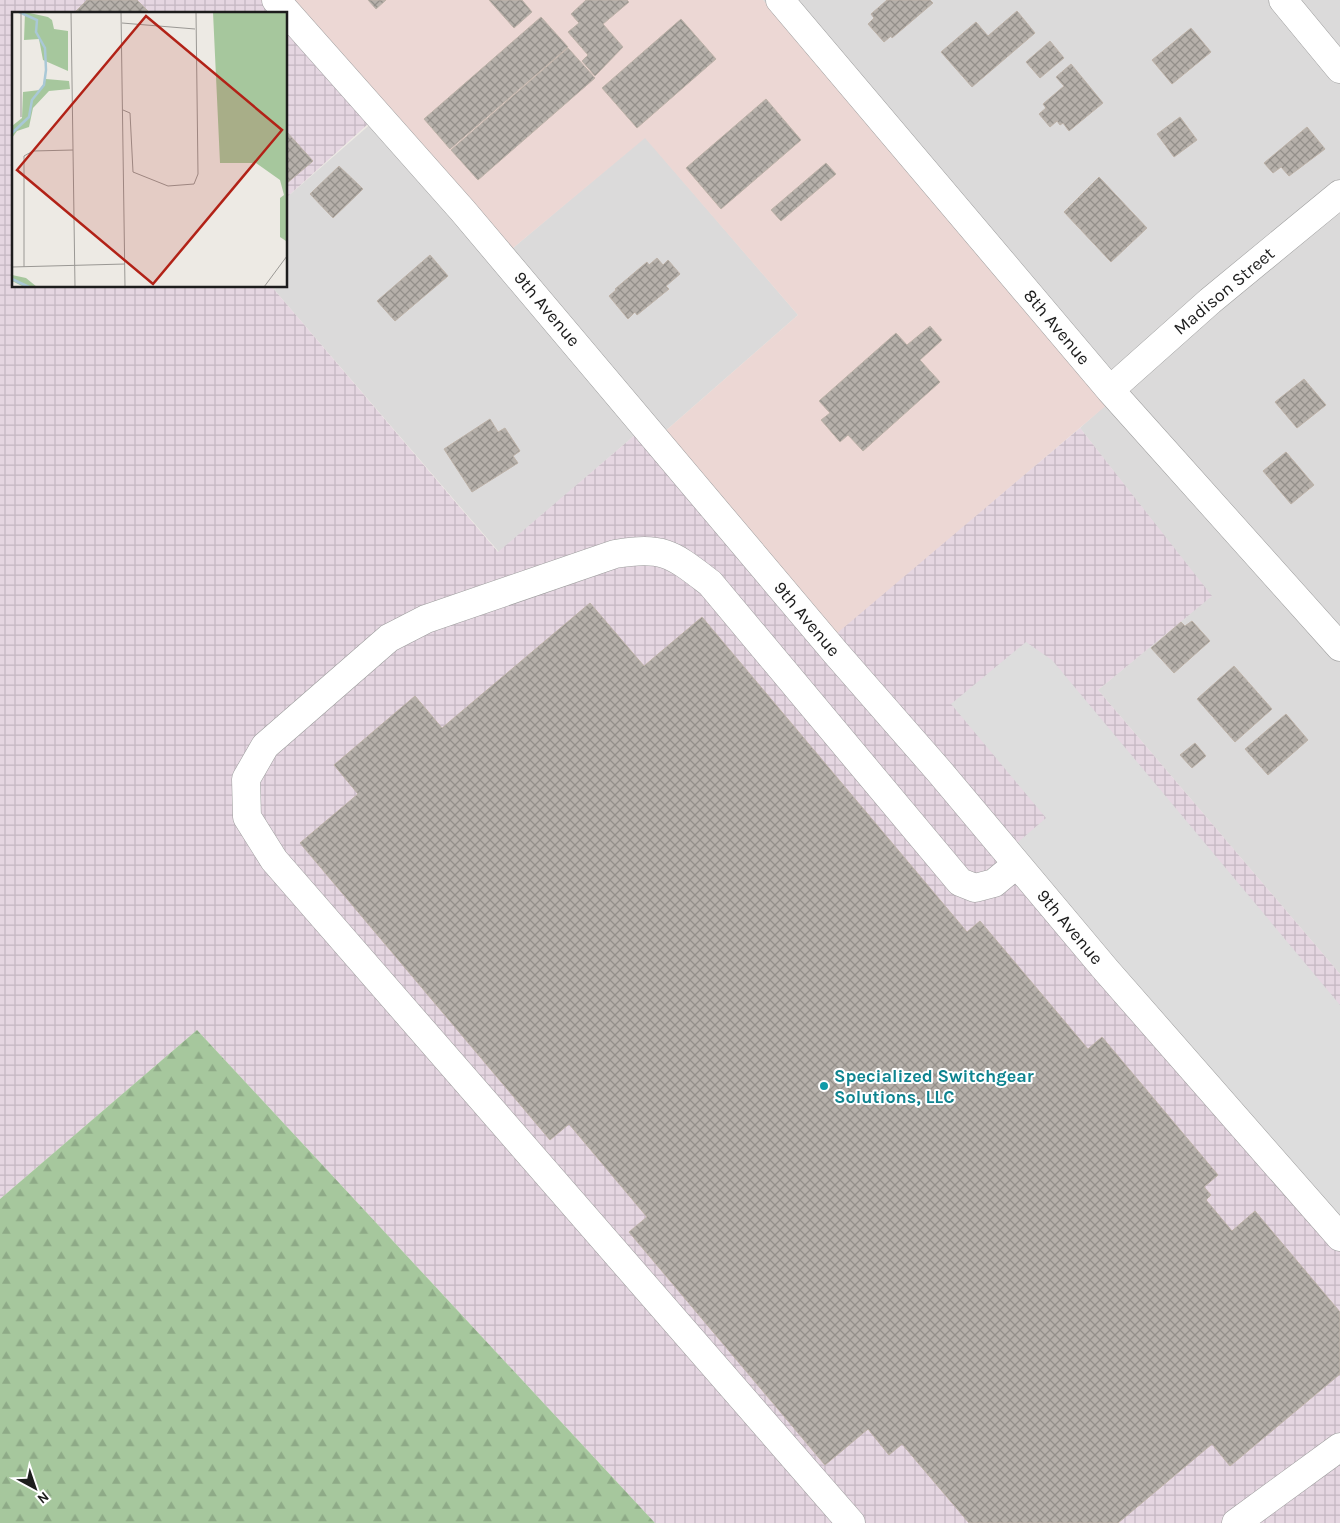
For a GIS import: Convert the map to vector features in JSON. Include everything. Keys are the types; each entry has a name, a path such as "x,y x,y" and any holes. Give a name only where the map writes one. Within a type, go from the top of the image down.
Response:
{"street":[{"name":"9th Avenue","path":"276,0 287,12"},
{"name":"8th Avenue","path":"780,0 1110,390 1340,647"},
{"path":"1283,0 1340,69"},
{"name":"9th Avenue","path":"288,14 463,211 1106,970 1340,1237"},
{"name":"Madison Street","path":"1110,390 1210,301 1340,194"},
{"path":"851,1523 274,860 246,818 246,779 265,746 389,638 426,619 614,554 642,550 661,552 685,564 710,583 960,882 975,888 994,883 1017,864"},
{"path":"1236,1523 1340,1447"}],"shaded area":[{"path":"0,0 261,0 271,12 12,12 12,288 273,288 498,552 635,435 816,651 1080,428 1212,596 1098,690 1340,974 1340,1523 655,1523 197,1030 0,1199"},
{"path":"260,0 763,0 1109,403 817,652 646,448 798,315 645,138 513,248 390,107 368,124 288,32 288,12 270,12"},
{"path":"763,0 1340,0 1340,974 1098,690 1211,596 1080,428 1108,403"},
{"path":"288,31 368,124 288,196"},
{"path":"390,107 513,248 645,137 798,315 646,448 635,435 499,552 273,288 288,288 288,196"},
{"path":"1026,642 1052,660 1340,1005 1340,1217 1126,975 1017,843 1046,818 951,704"}],"green space":[{"path":"197,1030 655,1523 0,1523 0,1199"}],"building":[{"path":"87,0 137,0 149,12 75,12"},
{"path":"368,0 386,0 376,9"},
{"path":"489,0 522,0 532,12 514,28"},
{"path":"586,0 627,0 629,2 603,24 623,47 595,76 582,61 588,55 568,32 579,23 571,14"},
{"path":"887,0 930,0 933,3 892,38 891,36 884,42 868,24 874,18 871,14"},
{"path":"1017,11 1035,33 972,87 941,52 976,22 988,36"},
{"path":"541,17 568,47 450,149 424,119"},
{"path":"681,19 716,59 637,128 602,88"},
{"path":"1191,28 1211,52 1172,84 1152,60"},
{"path":"1050,41 1064,58 1040,78 1026,62"},
{"path":"568,48 595,78 478,180 451,150"},
{"path":"1071,64 1103,103 1069,131 1063,123 1060,125 1057,121 1050,127 1039,114 1046,108 1043,104 1064,86 1056,77"},
{"path":"766,99 801,140 721,209 686,168"},
{"path":"1180,117 1197,140 1174,157 1157,134"},
{"path":"1307,127 1325,149 1289,176 1281,167 1273,173 1264,163"},
{"path":"288,133 313,161 288,182"},
{"path":"826,163 836,174 781,221 771,210"},
{"path":"339,166 363,189 333,218 310,194"},
{"path":"1099,177 1147,228 1111,262 1064,212"},
{"path":"430,255 448,276 395,321 377,301"},
{"path":"657,258 663,265 668,260 680,274 666,286 669,289 637,315 635,312 628,319 609,296 647,262 649,265"},
{"path":"930,326 942,340 920,360 940,382 863,451 848,435 840,442 821,420 830,413 819,401 896,333 907,345"},
{"path":"1304,379 1326,405 1297,428 1275,402"},
{"path":"490,419 498,432 505,428 520,451 513,456 518,463 472,492 444,449"},
{"path":"1286,452 1314,485 1291,504 1263,471"},
{"name":"Specialized Switchgear Solutions, LLC","path":"590,603 644,666 702,617 967,932 980,921 1088,1049 1102,1037 1218,1175 1204,1187 1211,1195 1206,1200 1232,1231 1255,1211 1340,1312 1340,1374 1230,1466 1212,1444 1118,1523 969,1523 902,1444 889,1455 868,1429 825,1465 629,1232 647,1217 569,1124 550,1140 300,843 358,794 334,765 415,696 442,728"},
{"path":"1192,621 1210,641 1174,673 1151,648 1181,622 1185,626"},
{"path":"1234,666 1272,709 1235,742 1197,699"},
{"path":"1286,714 1308,740 1268,775 1245,749"},
{"path":"1195,743 1206,756 1192,768 1180,755"}],"place":[{"name":"Specialized Switchgear Solutions, LLC","path":"824,1086"}]}
